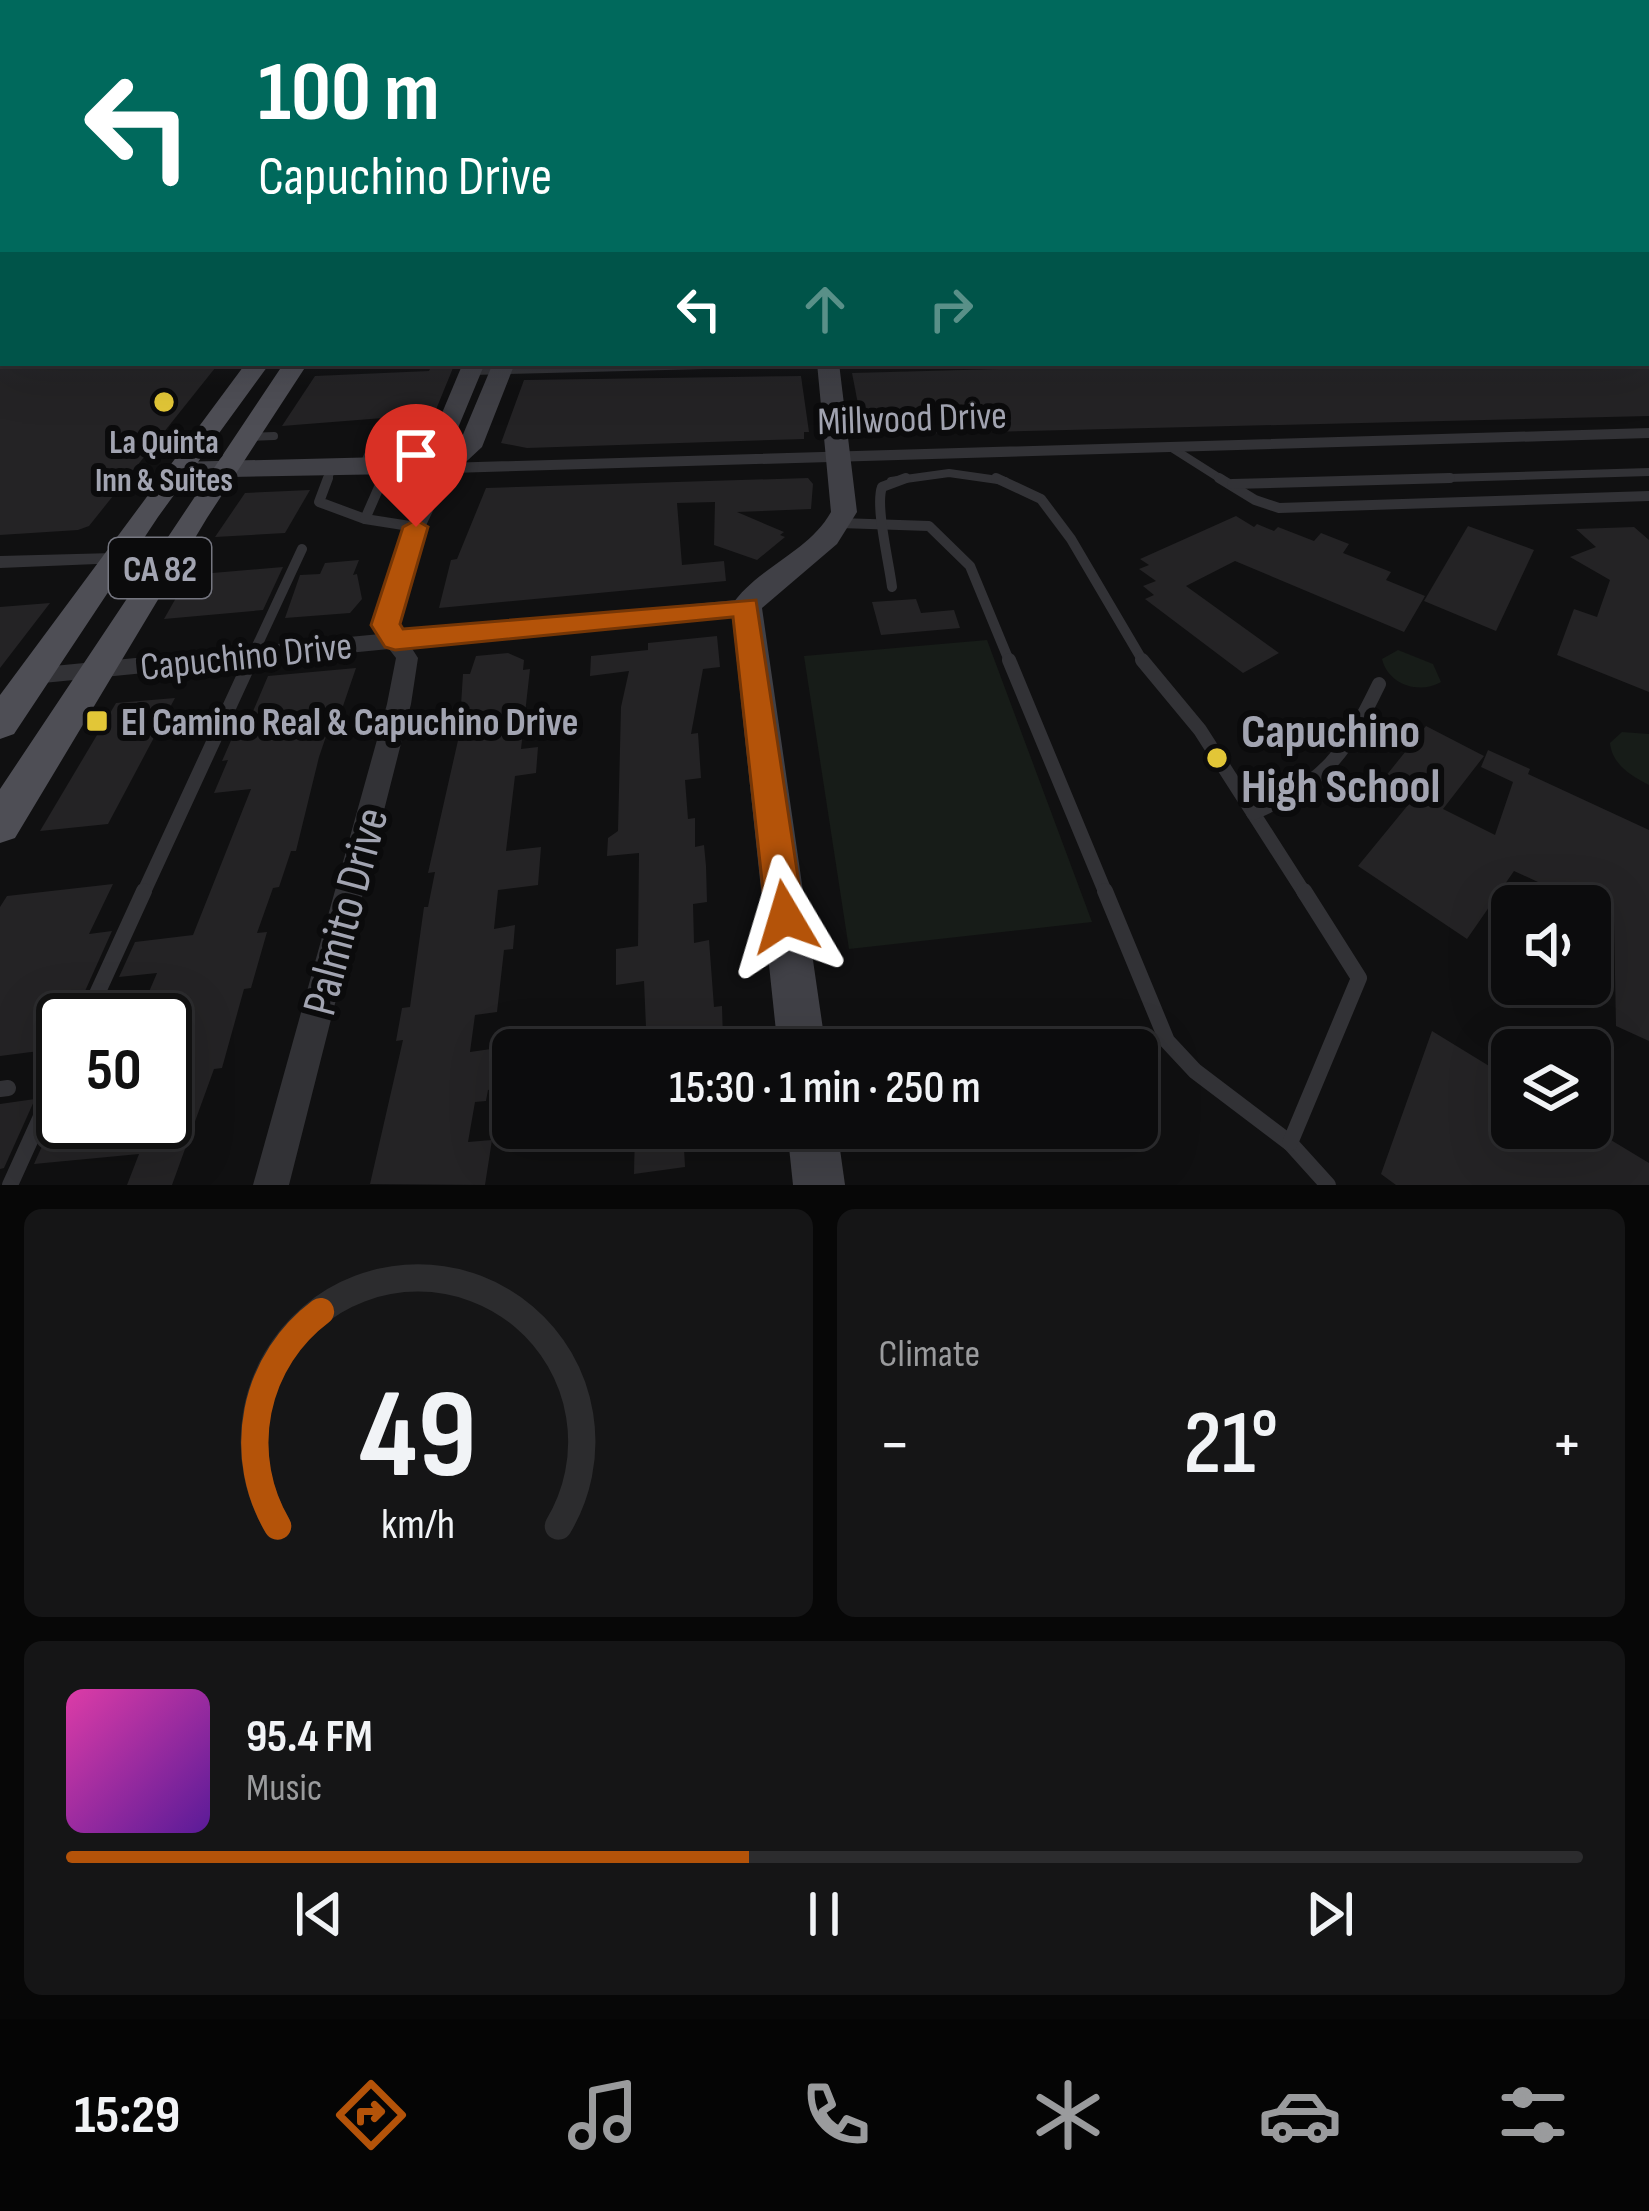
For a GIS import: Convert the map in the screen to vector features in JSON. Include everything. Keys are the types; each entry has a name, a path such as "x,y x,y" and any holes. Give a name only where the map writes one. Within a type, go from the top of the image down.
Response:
{"main road":[{"name":"CA 82","path":"0,724 177,470 256,366"},
{"name":"CA 82","path":"4,812 225,469 260,436 295,366"},
{"path":"473,366 436,447 436,457 446,468 470,447 503,366"},
{"path":"799,1029 746,606 840,523 844,512 828,366"},
{"name":"Millwood Drive","path":"177,470 332,465 375,458 446,468"},
{"path":"815,1149 819,1185"}],"street":[{"path":"473,366 503,366"},
{"name":"Millwood Drive","path":"446,468 1649,434"},
{"path":"416,527 446,468"},
{"name":"Palmito Drive","path":"271,1185 399,704 406,658 385,625 416,527"},
{"path":"0,562 114,559"},
{"name":"Capuchino Drive","path":"33,676 746,606"}],"lane":[{"path":"1172,448 1279,508 1649,496"},
{"path":"364,519 375,458"},
{"path":"332,465 319,502 364,519 416,527"},
{"path":"1229,484 1649,472"},
{"path":"892,587 878,500 882,488 913,475 991,476 1024,487 1041,499 1071,538 1148,670 1200,730 1359,978 1290,1143"},
{"path":"840,523 928,526 970,566 1167,1041 1195,1071 1290,1143 1328,1185"},
{"path":"97,993 302,549"},
{"path":"1253,813 1311,789 1328,775 1379,684"},
{"path":"10,1185 36,1128"}],"shaded area":[{"path":"987,640 1092,922 849,949 804,656"},
{"path":"1398,650 1433,664 1441,682 1414,687 1397,681 1382,659"},
{"path":"1622,732 1649,734 1649,785 1614,757 1610,743"}],"building":[{"path":"0,366 217,366 89,526 0,535"},
{"path":"432,366 454,366 426,434 398,436 405,420 396,417 282,426 315,376 429,371"},
{"path":"1117,366 1649,366 1649,416 864,435 852,373"},
{"path":"801,376 809,432 804,432 804,439 527,448 501,443 524,380"},
{"path":"808,478 813,484 811,509 737,512 784,532 780,535 785,537 757,560 714,545 715,502 677,503 682,565 724,561 726,581 439,608 451,560 457,559 486,488"},
{"path":"310,490 285,533 215,537 245,493"},
{"path":"1236,516 1254,527 1274,531 1278,527 1314,541 1321,533 1349,544 1343,553 1391,572 1386,580 1425,596 1404,632 1235,561 1186,586 1279,653 1243,673 1145,599 1154,595 1143,586 1156,581 1139,569 1149,565 1140,559"},
{"path":"1468,526 1534,550 1496,631 1424,601"},
{"path":"1634,527 1649,540 1649,692 1557,655 1574,609 1597,617 1610,580 1570,557 1596,547 1576,529"},
{"path":"359,560 353,575 357,574 362,599 350,613 285,618 300,575 320,574 325,563"},
{"path":"283,567 263,610 164,619 189,575"},
{"path":"916,599 921,613 954,610 960,628 881,635 872,602"},
{"path":"50,603 0,668 0,607"},
{"path":"717,636 720,667 703,669 691,734 698,733 701,778 685,780 688,819 695,818 695,847 704,845 706,866 707,902 693,904 694,943 709,940 714,1007 722,1006 723,1029 646,1029 644,981 616,985 616,949 638,946 639,853 607,856 608,838 618,831 621,707 629,671 590,676 591,656 648,650 648,643"},
{"path":"508,653 524,660 523,670 530,669 521,749 538,747 536,773 515,776 506,851 541,847 538,885 498,890 494,929 515,925 513,949 504,950 497,1012 475,1015 470,1052 492,1049 492,1089 486,1101 475,1102 468,1142 492,1140 485,1185 370,1184 403,1040 396,1041 402,1008 410,1007 424,907 428,907 435,872 428,873 459,736 463,674 470,674 476,656"},
{"path":"356,668 319,757 296,851 291,851 279,887 273,888 257,933 267,932 251,988 244,989 222,1068 214,1069 192,1130 192,993 148,993 157,973 119,977 135,942 193,935 251,789 214,793 228,760 222,761 233,736 243,735 268,676"},
{"path":"175,698 108,824 40,831 116,703"},
{"path":"1426,726 1484,756 1443,809 1495,835 1513,782 1481,767 1488,750 1530,769 1528,774 1649,830 1649,1041 1616,1026 1611,885 1544,885 1514,871 1504,885 1491,885 1491,904 1467,939 1358,866 1408,805 1377,787"},
{"path":"113,884 89,934 112,931 84,993 36,993 36,1051 0,1056 0,907 7,896"},
{"path":"1432,1031 1491,1067 1491,1149 1611,1149 1611,1140 1649,1163 1649,1185 1396,1185 1381,1174"},
{"path":"35,1099 4,1168 0,1169 0,1104"},
{"path":"41,1149 185,1149 172,1185 127,1185 139,1154 34,1164"},
{"path":"635,1149 684,1149 685,1167 634,1174"}],"place":[{"name":"La Quinta Inn & Suites","path":"164,402"},
{"name":"El Camino Real & Capuchino Drive","path":"97,721"},
{"name":"Capuchino High School","path":"1217,758"}],"route":[{"path":"416,527 385,625 395,640 746,606 785,917"}]}
